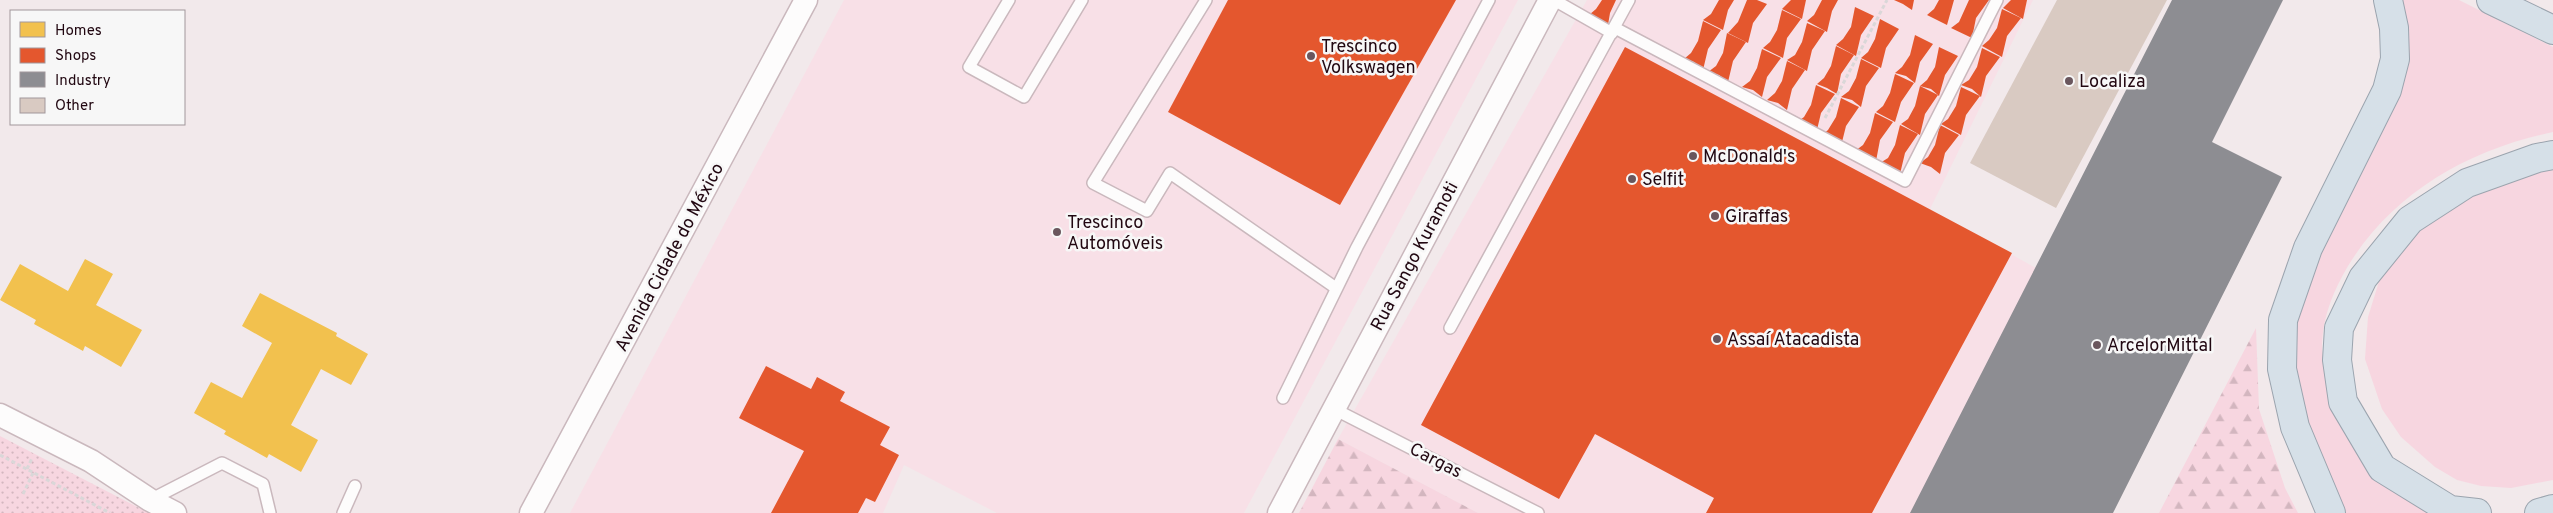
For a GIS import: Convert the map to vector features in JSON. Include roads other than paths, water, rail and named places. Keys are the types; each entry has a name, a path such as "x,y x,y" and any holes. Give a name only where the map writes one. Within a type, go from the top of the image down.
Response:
{"highway":[{"path":"2331,513 2295,426 2282,369 2283,320 2308,248 2387,90 2396,59 2394,28 2388,0"},
{"path":"2491,0 2553,30"},
{"path":"2477,513 2450,510 2382,468 2343,402 2336,360 2339,328 2363,278 2410,220 2467,183 2537,158 2553,155"},
{"path":"2539,513 2553,510"}],"street":[{"name":"Avenida Cidade do México","path":"531,513 806,0"},
{"name":"Rua Sango Kuramoti","path":"1279,513 1552,0"},
{"path":"0,416 91,461 150,500 175,513"}],"lane":[{"path":"1009,0 969,67 1024,97 1082,0"},
{"path":"1206,0 1094,183 1146,211 1170,173 1336,288"},
{"path":"1283,398 1336,288 1489,0"},
{"path":"1552,0 1817,134 1904,181 1997,0"},
{"path":"1450,328 1600,50 1613,31 1629,0"},
{"name":"Cargas","path":"1334,408 1538,513"},
{"path":"150,500 222,463 263,484 270,513"},
{"path":"344,513 355,486"}],"place":[{"name":"Trescinco Volkswagen","path":"1311,56"},
{"name":"Localiza","path":"2069,81"},
{"name":"McDonald's","path":"1693,156"},
{"name":"Selfit","path":"1632,179"},
{"name":"Giraffas","path":"1715,216"},
{"name":"Trescinco Automóveis","path":"1057,232"},
{"name":"Assaí Atacadista","path":"1717,339"},
{"name":"ArcelorMittal","path":"2097,345"}]}
